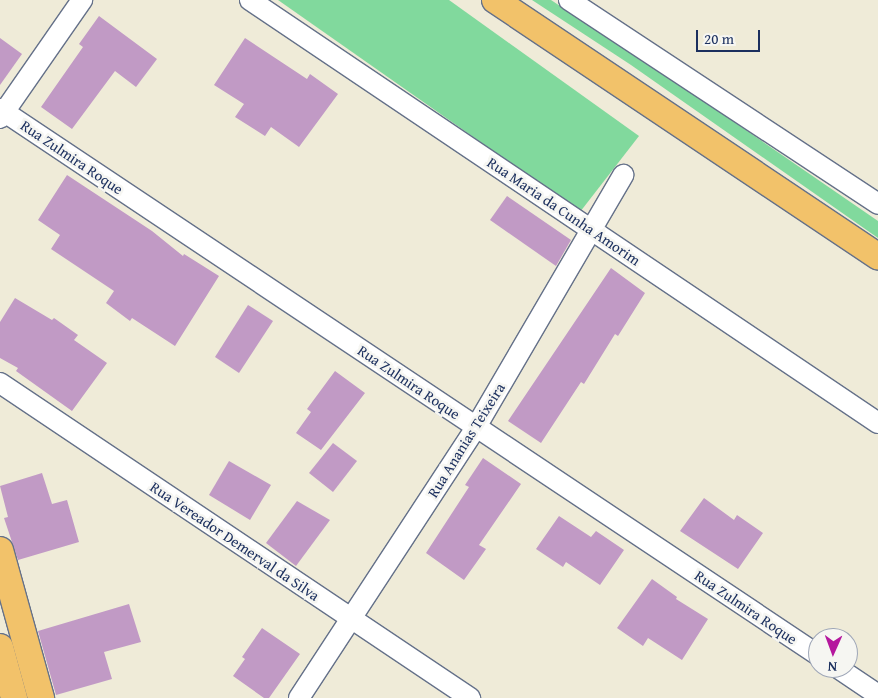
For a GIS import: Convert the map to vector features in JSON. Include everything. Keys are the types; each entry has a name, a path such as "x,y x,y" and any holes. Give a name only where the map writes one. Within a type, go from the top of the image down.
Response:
{"main road":[{"path":"496,0 878,256"},
{"path":"0,550 40,698"},
{"path":"0,647 14,698"}],"street":[{"path":"1,113 82,0"},
{"name":"Rua Maria da Cunha Amorim","path":"250,0 878,423"},
{"path":"569,0 878,204"},
{"name":"Rua Zulmira Roque","path":"1,113 808,648"},
{"name":"Rua Ananias Teixeira","path":"300,698 476,427 623,176"},
{"name":"Rua Vereador Demerval da Silva","path":"0,383 470,698"},
{"path":"853,678 878,695"}],"green space":[{"path":"278,0 449,0 639,136 580,212"},
{"path":"532,0 551,0 724,115 878,221 878,238 631,65"}],"building":[{"path":"99,16 157,59 136,87 115,71 72,129 41,107 83,47 79,44"},
{"path":"0,38 22,54 0,85"},
{"path":"245,38 307,79 310,74 338,94 299,147 271,127 265,136 235,117 244,104 214,85"},
{"path":"67,175 152,231 183,256 184,254 219,276 175,346 132,318 130,321 106,303 114,291 51,249 60,235 38,220"},
{"path":"507,196 571,240 556,266 490,220"},
{"path":"611,268 645,293 618,336 615,334 584,384 581,382 541,443 508,421"},
{"path":"15,298 52,320 54,318 78,335 74,340 107,363 72,411 16,371 18,368 0,358 0,322"},
{"path":"248,305 273,321 239,373 215,357"},
{"path":"335,371 365,393 321,450 296,433 311,412 307,409"},
{"path":"333,443 357,461 333,492 309,473"},
{"path":"483,458 521,484 479,545 486,549 464,580 426,553 469,487 465,485"},
{"path":"229,461 271,485 250,520 209,495"},
{"path":"42,473 52,504 67,500 79,542 18,560 4,518 8,517 0,486"},
{"path":"704,498 734,520 737,515 763,533 738,569 680,531"},
{"path":"297,501 330,520 296,566 266,543"},
{"path":"559,516 591,537 596,531 624,550 600,585 566,562 563,567 536,549"},
{"path":"652,579 677,597 676,599 708,619 682,660 648,638 643,646 617,628"},
{"path":"129,604 141,642 104,652 112,679 56,695 38,631"},
{"path":"262,628 300,654 269,698 264,698 233,676 245,659 242,657"}]}
